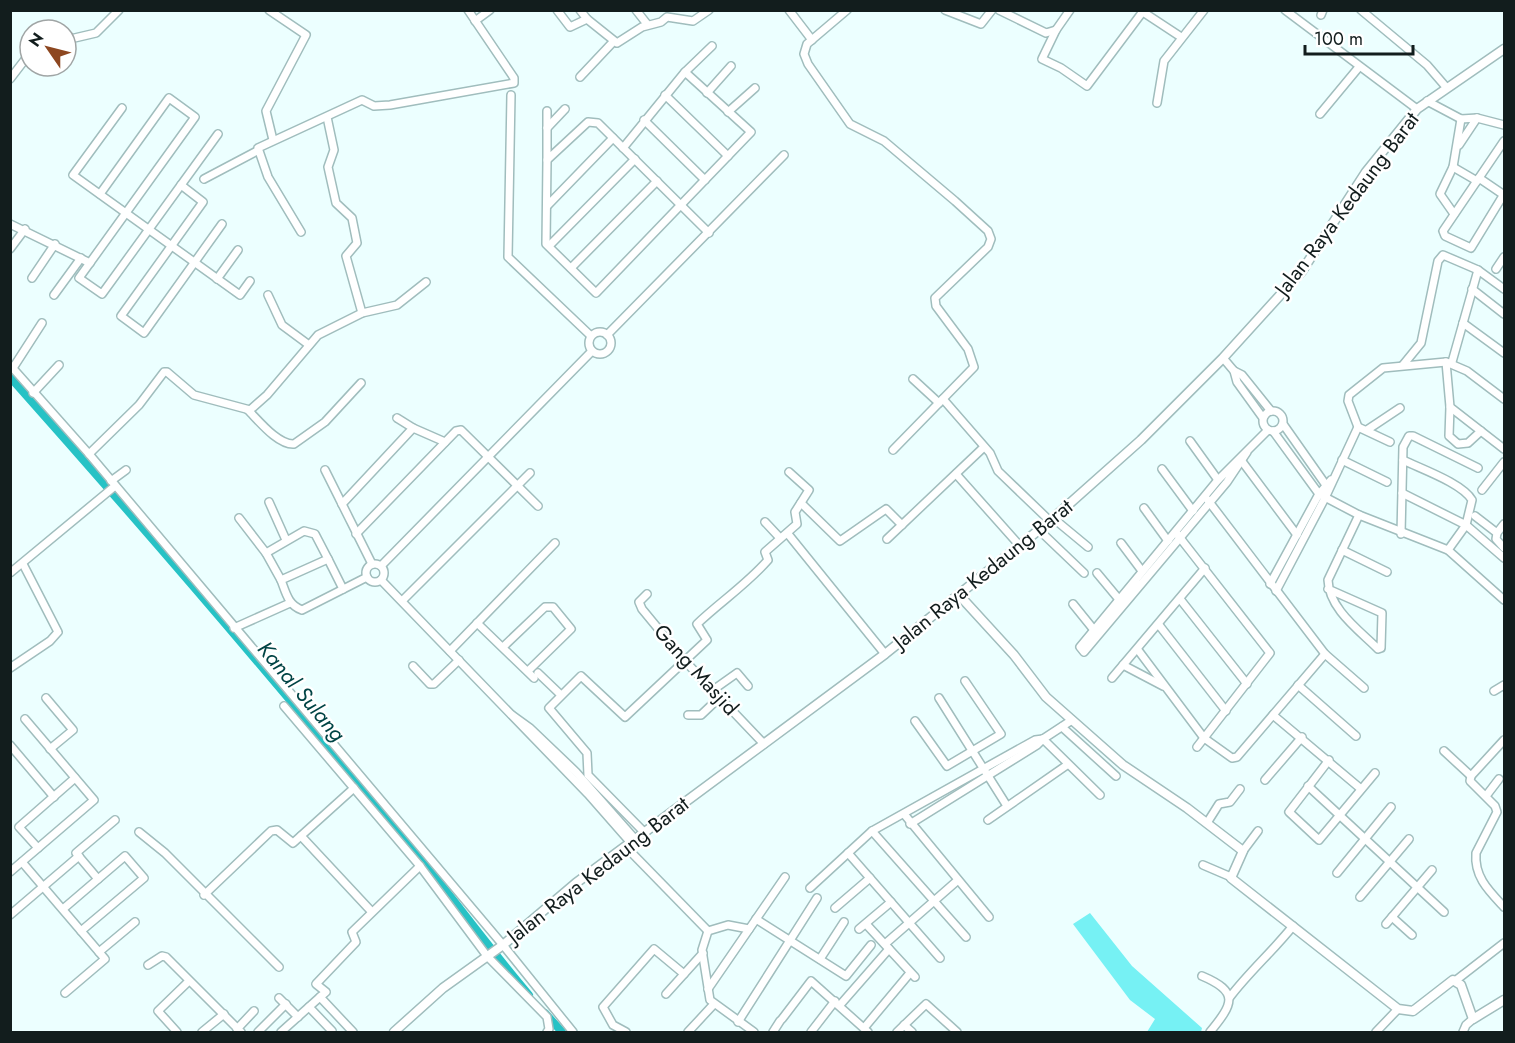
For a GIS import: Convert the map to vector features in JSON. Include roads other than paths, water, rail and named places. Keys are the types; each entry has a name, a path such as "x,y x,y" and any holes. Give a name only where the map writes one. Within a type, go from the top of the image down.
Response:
{"street":[{"path":"78,37 96,33 119,10"},
{"path":"269,10 279,13 306,35 266,113 273,140"},
{"path":"204,179 273,140 362,100 374,106 390,105 514,82 514,78 468,10"},
{"path":"475,21 490,10"},
{"path":"557,10 571,27 587,19"},
{"path":"580,10 587,19 605,31 613,42 618,43 647,24 673,14 693,21 709,10"},
{"path":"636,10 647,24"},
{"path":"789,10 812,40"},
{"path":"847,10 805,47 805,57 845,119 884,141 955,201 990,236 988,247 935,298 936,306 968,349 975,366 893,450"},
{"path":"945,10 981,24 992,10"},
{"path":"999,10 1046,33 1056,30"},
{"path":"1070,10 1056,30 1042,59 1061,68 1087,86 1143,11 1181,37"},
{"path":"1157,103 1164,61 1204,10"},
{"path":"1285,10 1417,110"},
{"path":"1361,10 1427,65 1442,90 1446,110"},
{"path":"580,77 613,42"},
{"path":"623,148 685,72 712,46"},
{"name":"Jalan Raya Kedaung Barat","path":"394,1032 443,988 503,945 576,883 885,654 1052,520 1141,440 1223,358 1302,272 1366,172 1417,110 1442,90 1504,49"},
{"path":"707,93 731,66"},
{"path":"1320,114 1359,67"},
{"path":"547,111 546,244 596,293 751,132 685,72"},
{"path":"728,112 755,88"},
{"path":"511,95 508,257 591,336"},
{"path":"665,95 728,156"},
{"path":"100,194 169,99 195,117 79,278 102,294 218,134"},
{"path":"1427,101 1461,119 1477,118 1504,125"},
{"path":"122,108 74,175 240,295 249,281"},
{"path":"547,128 565,109"},
{"path":"327,117 334,150 328,167 336,203 352,218 357,243 346,256 362,313"},
{"path":"1457,148 1477,118"},
{"path":"1454,214 1440,194 1453,166 1461,119"},
{"path":"644,120 705,180"},
{"path":"547,160 588,122 598,123 709,233"},
{"path":"547,206 613,138"},
{"path":"1453,166 1478,180 1504,195 1471,248 1443,234 1454,214 1478,180 1504,141"},
{"path":"257,151 268,177 301,232"},
{"path":"607,335 784,154"},
{"path":"549,246 635,159"},
{"path":"571,268 657,181"},
{"path":"181,185 203,202 121,316 144,333 222,224"},
{"path":"10,224 25,229 90,263"},
{"path":"10,249 25,229"},
{"path":"32,279 55,244"},
{"path":"217,279 238,250"},
{"path":"1396,366 1421,343 1438,261 1443,255 1478,270 1504,289"},
{"path":"1497,269 1504,257"},
{"path":"54,295 81,258"},
{"path":"1478,270 1449,362 1449,436 1458,444 1468,443 1481,431"},
{"path":"248,410 267,395 323,331 362,313 397,305 426,282"},
{"path":"1472,289 1504,314"},
{"path":"268,295 286,330 309,345"},
{"path":"42,323 12,367 89,454 111,487 503,945 573,1032"},
{"path":"1463,323 1504,353"},
{"path":"599,332 607,335 611,344 608,350 600,354 592,351 589,345 591,336 599,332"},
{"path":"381,566 592,351"},
{"path":"1223,358 1234,371 1242,375 1271,411 1281,414 1283,424 1327,487"},
{"path":"1270,584 1332,479 1358,427 1348,401 1349,395 1383,368 1449,362 1504,399"},
{"path":"33,393 59,364"},
{"path":"89,454 139,405 165,371 194,395 248,410 288,445 294,444 325,422 361,383"},
{"path":"1234,371 1237,382 1263,418 1263,425 1322,496 1401,534 1448,550 1504,600"},
{"path":"913,379 941,401 984,447 998,471 1052,520 1088,547"},
{"path":"1450,407 1504,449"},
{"path":"1368,430 1400,408"},
{"path":"1263,418 1271,411"},
{"path":"397,418 445,442"},
{"path":"1241,460 1218,480 1208,499 1193,511 1178,534 1168,541 1142,571 1121,602 1084,652 1080,648 1094,630 1121,602 1241,460 1247,452 1270,431 1283,424"},
{"path":"1358,427 1390,442"},
{"path":"342,504 413,428"},
{"path":"356,534 456,431 461,430 538,506"},
{"path":"1401,534 1403,460 1406,440 1413,436 1478,468"},
{"path":"1190,441 1218,480"},
{"path":"887,539 984,447"},
{"path":"1241,460 1298,535"},
{"path":"1342,460 1387,482"},
{"path":"1403,460 1469,495 1472,500 1466,525 1448,550"},
{"path":"1482,490 1504,462"},
{"path":"1162,469 1193,511"},
{"path":"10,573 111,487 126,470"},
{"path":"325,470 372,564 381,566"},
{"path":"644,832 588,775 587,753 549,708 581,676 625,717 707,640 696,624 712,608 750,580 768,560 765,552 797,524 795,512 809,490 789,472"},
{"path":"403,600 530,473"},
{"path":"956,474 1020,546"},
{"path":"1309,481 1317,474"},
{"path":"1402,493 1466,525 1504,558"},
{"path":"1276,591 1322,496"},
{"path":"1208,499 1325,654 1364,688"},
{"path":"269,502 286,540"},
{"path":"801,503 840,541 886,508 902,525"},
{"path":"1144,508 1168,541"},
{"path":"1328,589 1382,613 1380,648 1378,649 1342,614 1328,589 1328,580 1359,515"},
{"path":"1475,516 1497,533"},
{"path":"239,518 266,553 281,580 290,603 302,610 367,577"},
{"path":"765,522 780,538"},
{"path":"1504,524 1496,538 1504,548"},
{"path":"266,553 304,531 315,534 343,589"},
{"path":"1039,531 1084,573"},
{"path":"788,534 885,654"},
{"path":"1178,534 1269,648 1268,658 1197,747"},
{"path":"450,651 555,543"},
{"path":"1121,543 1142,571"},
{"path":"1342,550 1387,572"},
{"path":"281,580 328,559"},
{"path":"10,668 50,641 58,632 23,564"},
{"path":"372,564 367,568 367,577 371,582 381,580"},
{"path":"381,566 384,572 381,580"},
{"path":"1112,678 1205,568"},
{"path":"1097,573 1121,602"},
{"path":"381,580 403,600 512,715 530,728 624,830 630,843 708,931"},
{"name":"Gang Masjid","path":"647,594 639,604 684,660 764,744"},
{"path":"960,596 1014,655 1046,697 1123,765 1243,851"},
{"path":"1180,599 1247,684"},
{"path":"234,628 290,603"},
{"path":"1073,604 1094,630"},
{"path":"503,646 545,607 553,607 571,628 528,671"},
{"path":"477,623 528,671 561,695"},
{"path":"1159,625 1226,711"},
{"path":"1138,650 1204,738 1234,758 1325,654"},
{"path":"413,666 430,684 434,684 459,660"},
{"path":"1123,665 1165,687"},
{"path":"713,690 737,673 748,686"},
{"path":"915,721 947,766 1001,734 965,681"},
{"path":"1298,685 1356,736"},
{"path":"1494,691 1504,685"},
{"path":"688,715 701,715 720,697"},
{"path":"46,698 73,730 50,749"},
{"path":"939,698 1007,806"},
{"path":"284,706 420,866 490,953 547,1017 549,1029 547,1032"},
{"path":"1273,715 1302,737 1361,789"},
{"path":"10,872 94,800 25,719"},
{"path":"910,824 1035,740 1042,739 1072,720"},
{"path":"1062,727 1116,776"},
{"path":"1265,780 1302,737"},
{"path":"1042,739 1100,795"},
{"path":"1504,740 1471,776 1470,781 1486,796 1497,812 1476,853 1475,860 1482,885 1504,907"},
{"path":"10,745 54,796"},
{"path":"1444,751 1471,776"},
{"path":"1329,760 1289,814 1319,840 1375,773"},
{"path":"988,820 1067,765"},
{"path":"810,888 872,831 986,773"},
{"path":"38,848 19,826 75,778"},
{"path":"1486,796 1498,779"},
{"path":"1308,786 1416,889 1444,912"},
{"path":"204,895 271,831 277,831 291,843 354,788"},
{"path":"1207,823 1219,804 1230,802 1240,789"},
{"path":"1337,873 1391,807"},
{"path":"904,814 989,916"},
{"path":"98,879 76,853 115,820"},
{"path":"872,831 966,937"},
{"path":"1231,877 1243,851 1258,831"},
{"path":"139,832 165,854 279,967"},
{"path":"301,836 371,911"},
{"path":"1360,897 1409,839"},
{"path":"848,853 940,958"},
{"path":"10,915 79,856"},
{"path":"63,909 125,856 144,878 81,932"},
{"path":"22,862 105,959 65,993"},
{"path":"1203,865 1231,877 1398,1008 1413,1011 1442,987 1455,981 1504,943"},
{"path":"281,1032 326,992 316,984 356,942 352,932 371,911 420,866"},
{"path":"1386,924 1432,870"},
{"path":"708,989 785,877"},
{"path":"835,908 870,878"},
{"path":"815,1031 909,923 958,880"},
{"path":"738,1022 817,898"},
{"path":"860,929 891,902"},
{"path":"1392,917 1412,935"},
{"path":"756,919 848,976 871,945"},
{"path":"99,952 135,922"},
{"path":"820,959 844,922"},
{"path":"772,1032 810,981 838,1003 866,1030 912,975 866,924"},
{"path":"708,931 728,925 749,929"},
{"path":"1210,1032 1226,1014 1230,997 1252,969 1265,960 1293,926"},
{"path":"708,931 703,953 710,1000 754,1032"},
{"path":"626,1032 613,1025 603,1007 654,949 684,974"},
{"path":"666,994 703,953"},
{"path":"148,965 164,956 239,1031 255,1011"},
{"path":"1202,976 1225,988 1230,997"},
{"path":"177,1032 158,1011 189,981"},
{"path":"1455,981 1464,990 1473,1018"},
{"path":"320,997 353,1032"},
{"path":"279,998 298,1017"},
{"path":"1462,1032 1473,1018 1504,1000"},
{"path":"688,1032 714,1004"},
{"path":"897,1032 926,1004 957,1032"},
{"path":"258,1032 286,1005"},
{"path":"309,1006 332,1031"},
{"path":"1376,1032 1398,1008"},
{"path":"202,1032 224,1014"},
{"path":"904,1025 912,1032"}],"waterway":[{"name":"Kanal Sulang","path":"10,377 313,727 529,995"},
{"name":"Kanal Sulang","path":"545,1013 562,1032"}]}
